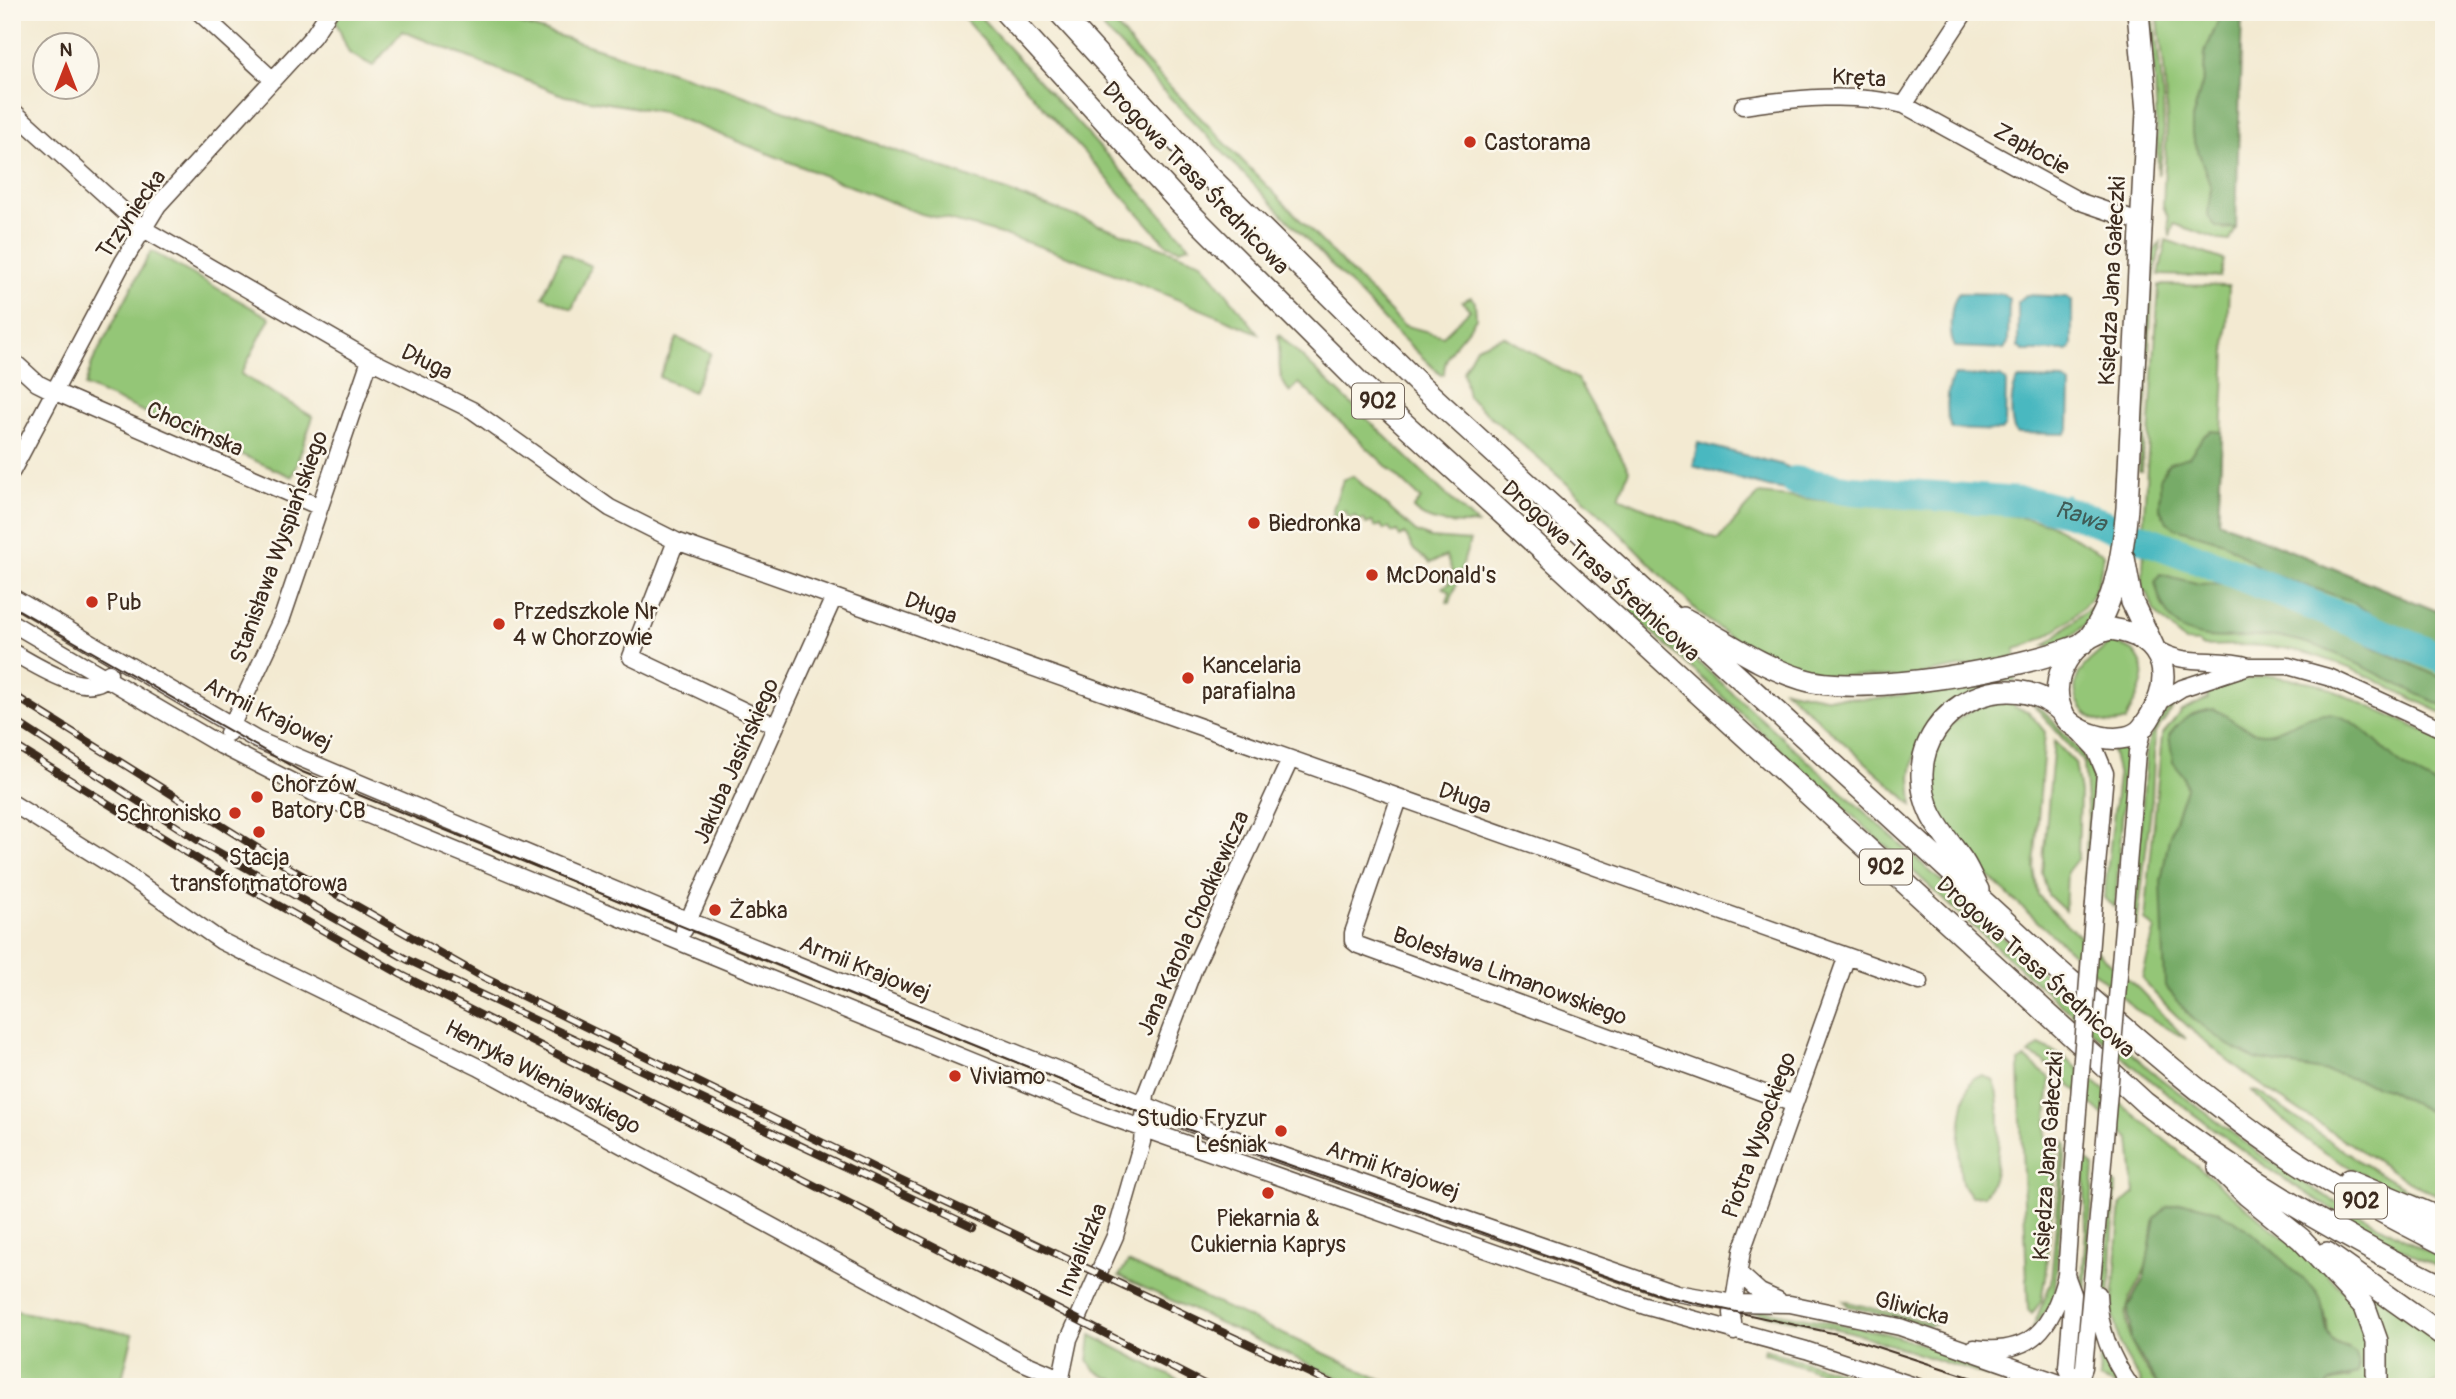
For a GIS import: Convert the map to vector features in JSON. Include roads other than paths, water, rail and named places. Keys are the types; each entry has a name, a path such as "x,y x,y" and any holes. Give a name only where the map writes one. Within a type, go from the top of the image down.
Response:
{"main road":[{"name":"Drogowa Trasa Średnicowa","path":"1005,12 1180,202 1360,383 2136,1094 2191,1139"},
{"name":"Drogowa Trasa Średnicowa","path":"1059,12 1274,242 1419,384 1984,903 2147,1048 2282,1152"},
{"name":"Księdza Jana Gałeczki","path":"2085,641 2102,616 2123,553 2127,508 2147,111 2138,12"},
{"name":"Księdza Jana Gałeczki","path":"2123,553 2132,602 2154,647"},
{"path":"1654,602 1762,663 1806,681 1826,684 1862,686 1931,678 2047,656 2111,629 2138,636 2154,647 2162,664 2164,680 2156,704 2143,728 2108,737 2068,720 2048,701 2028,692 1991,692 1957,707 1930,736 1922,763 1927,807 1945,841 1961,858 1984,903"},
{"path":"2068,720 2057,690 2059,675 2066,660 2085,641"},
{"path":"2191,1139 2246,1195 2301,1239 2365,1307 2377,1341 2377,1387"},
{"name":"902","path":"2191,1139 2340,1234 2444,1287"},
{"path":"2282,1152 2444,1220"},
{"name":"902","path":"2282,1152 2375,1208 2444,1244"},
{"path":"2301,1239 2337,1259 2444,1336"}],"street":[{"path":"199,12 273,80"},
{"name":"Trzyniecka","path":"12,471 142,228 158,205 313,36 329,12"},
{"name":"Kręta","path":"1743,106 1821,99 1887,100 1904,105 1965,12"},
{"name":"Zapłocie","path":"1904,105 2081,202 2142,223"},
{"name":"Długa","path":"12,110 142,228 370,360 472,410 610,508 676,541 1920,982"},
{"name":"Chocimska","path":"12,360 37,383 53,391 320,507"},
{"name":"Stanisława Wyspiańskiego","path":"222,746 282,618 370,360"},
{"path":"676,541 631,657 776,726"},
{"name":"Armii Krajowej","path":"12,597 257,740 688,921 1144,1105 1658,1287 1696,1298 1733,1303"},
{"name":"Jakuba Jasińskiego","path":"679,942 834,597"},
{"name":"Armii Krajowej","path":"12,623 222,746 324,798 1144,1129 1645,1306 1734,1332"},
{"path":"2154,647 2181,660 2228,660 2249,666 2288,666 2319,674 2444,730"},
{"path":"12,652 68,681 95,684 106,679 117,659"},
{"path":"2156,704 2182,688 2249,666"},
{"name":"Księdza Jana Gałeczki","path":"2068,720 2095,749 2105,773 2066,1275 2073,1294 2067,1367 2075,1387"},
{"path":"2075,1387 2084,1367 2097,1254 2137,752 2143,728"},
{"name":"Jana Karola Chodkiewicza","path":"1144,1129 1144,1105 1150,1082 1194,968 1290,760"},
{"name":"Bolesława Limanowskiego","path":"1399,799 1353,933 1353,941 1358,945 1794,1104"},
{"name":"Henryka Wieniawskiego","path":"12,803 124,873 221,941 478,1067 1060,1382"},
{"name":"Piotra Wysockiego","path":"1734,1332 1733,1303 1742,1251 1847,956"},
{"name":"Inwalidzka","path":"1060,1382 1069,1339 1115,1236 1144,1129"},
{"path":"2097,1254 2100,1320 2110,1355 2131,1387"},
{"path":"1740,1274 1760,1293 1790,1304"},
{"path":"1961,1346 2003,1349 2032,1338 2055,1312 2066,1275"},
{"name":"Gliwicka","path":"1733,1303 1790,1304 1900,1327 2075,1387"},
{"path":"1734,1332 1806,1350 1918,1387"}],"water":[{"path":"1959,293 2003,294 2009,299 2008,343 2004,349 1955,347 1951,335 1951,319"},
{"path":"2026,295 2067,297 2072,301 2072,345 2068,351 2023,351 2018,347 2018,302"},
{"path":"1955,375 2000,377 2006,381 2005,426 2001,431 1952,429 1948,417 1948,402"},
{"path":"2019,379 2064,380 2070,384 2069,429 2065,434 2016,433 2012,421 2012,405"},
{"path":"1698,443 1783,465 1817,481 1836,486 1835,490 1793,491 1768,487 1693,466"}],"waterway":[{"name":"Rawa","path":"1795,481 1852,490 2034,503 2077,514 2209,563 2444,659"},
{"path":"2066,496 2077,514"}],"tram line":[{"path":"12,606 300,771 1144,1114 1663,1296 1837,1334 2000,1387"}],"railway":[{"path":"12,694 286,866 479,975 887,1174 1339,1387"},
{"path":"12,719 199,841 408,960 973,1227"},
{"path":"12,744 207,865 402,975 1210,1387"}],"place":[{"name":"Castorama","path":"1470,142"},
{"name":"Biedronka","path":"1254,523"},
{"name":"McDonald's","path":"1372,575"},
{"name":"Pub","path":"92,602"},
{"name":"Przedszkole Nr 4 w Chorzowie","path":"499,624"},
{"name":"Kancelaria parafialna","path":"1188,678"},
{"name":"Chorzów Batory CB","path":"257,797"},
{"name":"Schronisko","path":"235,813"},
{"name":"Stacja transformatorowa","path":"259,832"},
{"name":"Żabka","path":"715,910"},
{"name":"Viviamo","path":"955,1076"},
{"name":"Studio Fryzur Leśniak","path":"1281,1131"},
{"name":"Piekarnia & Cukiernia Kaprys","path":"1268,1193"}]}
